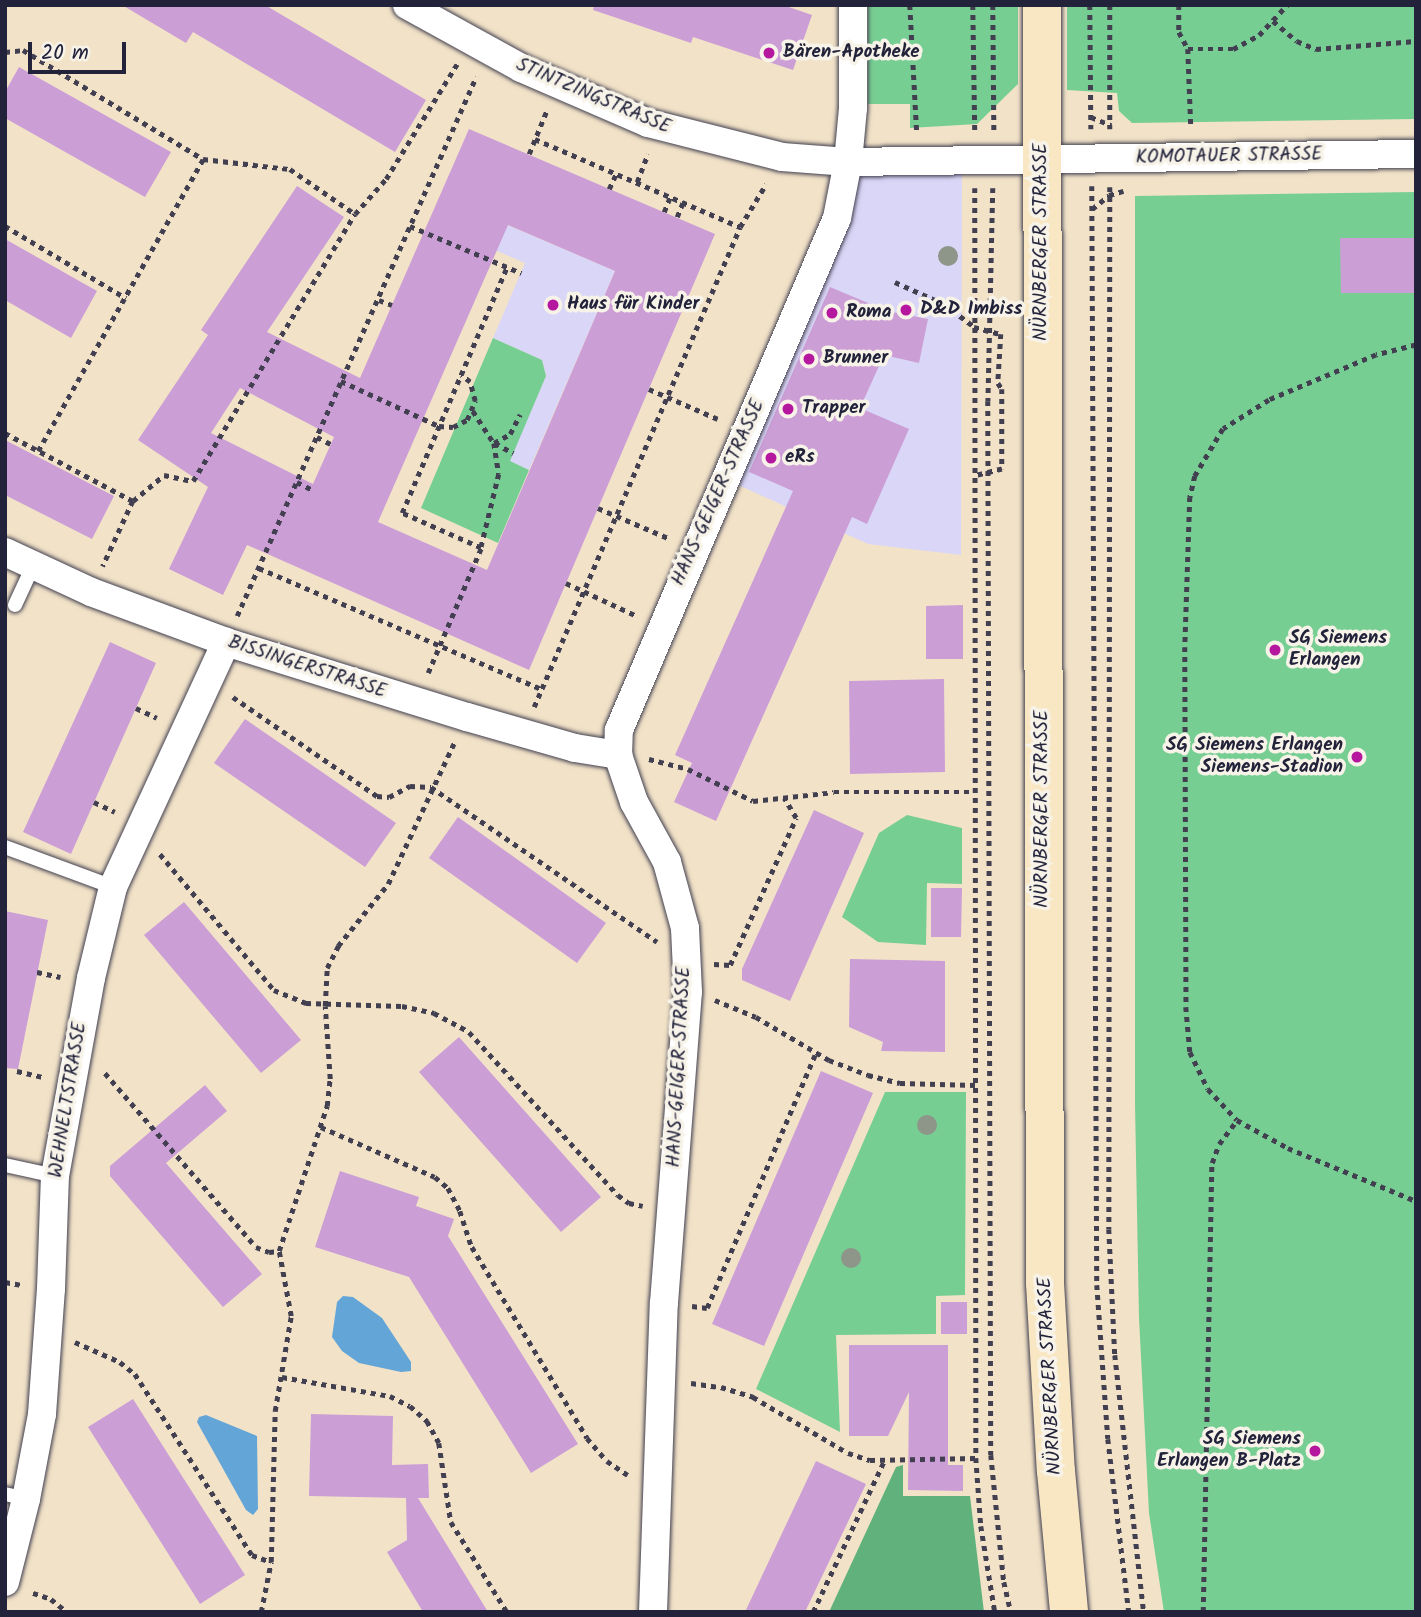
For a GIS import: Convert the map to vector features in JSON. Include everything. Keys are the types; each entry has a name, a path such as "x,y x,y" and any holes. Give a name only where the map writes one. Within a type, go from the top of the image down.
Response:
{"street":[{"name":"STINTZINGSTRASSE","path":"407,5 479,46 658,127 782,157 848,162 1042,160"},
{"name":"HANS-GEIGER-STRASSE","path":"653,1612 659,1381 687,978 685,928 667,862 634,802 618,755 619,730 693,550 829,240 848,162 853,105 853,5"},
{"name":"NÜRNBERGER STRASSE","path":"1042,5 1045,1283 1056,1471 1069,1612"},
{"name":"KOMOTAUER STRASSE","path":"1042,160 1416,154"},
{"name":"BISSINGERSTRASSE","path":"5,552 90,592 226,642 467,718 575,748 618,755"},
{"name":"WEHNELTSTRASSE","path":"17,1586 16,1496 42,1414 49,1330 55,1176 77,1041 113,887 226,642"}],"lane":[{"path":"15,605 33,566"},
{"path":"5,847 113,887"},
{"path":"5,1165 55,1176"}],"path":[{"path":"910,5 918,161"},
{"path":"973,5 984,160 988,331 991,1455 1004,1582 1011,1612"},
{"path":"993,5 975,327 974,792 976,1458 981,1526 995,1612"},
{"path":"1090,5 1101,159 1107,564 1109,1229 1115,1355 1144,1612"},
{"path":"1110,5 1101,159 1096,1259 1108,1439 1129,1612"},
{"path":"1179,5 1180,32 1188,49 1191,128"},
{"path":"1188,49 1233,49 1259,35 1287,5"},
{"path":"1273,21 1297,41 1316,50 1416,41"},
{"path":"90,592 133,502 164,475 194,481 355,214 386,179 479,46"},
{"path":"226,642 379,300 479,46"},
{"path":"5,52 23,50 203,159 290,169 355,214"},
{"path":"529,155 557,83"},
{"path":"535,139 740,227"},
{"path":"523,733 614,515 740,227 782,157"},
{"path":"38,451 203,159"},
{"path":"610,189 615,174"},
{"path":"664,212 670,197"},
{"path":"677,218 683,202"},
{"path":"5,226 126,298"},
{"path":"410,226 521,273"},
{"path":"481,548 402,513 508,267"},
{"path":"895,282 944,304 975,327 1001,334 998,383 1002,389 1002,469 974,476"},
{"path":"379,300 392,305"},
{"path":"1416,345 1376,355 1269,400 1223,429 1195,476 1189,497 1185,647 1186,1007 1189,1052 1208,1088 1237,1120 1288,1148 1416,1201"},
{"path":"341,382 439,426 459,425 467,420 472,411 474,393 470,382 461,375"},
{"path":"649,389 746,432"},
{"path":"415,702 481,548 499,474 494,443 472,411"},
{"path":"494,443 510,434 520,414"},
{"path":"5,433 133,502"},
{"path":"317,437 331,444"},
{"path":"494,443 513,453"},
{"path":"297,482 311,489"},
{"path":"598,508 693,550"},
{"path":"259,568 541,689"},
{"path":"566,583 660,627"},
{"path":"209,680 377,796 389,797 410,786 431,788 687,978 816,1054 868,1075 900,1083 975,1085"},
{"path":"261,1612 271,1562 275,1411 290,1316 279,1251 288,1214 321,1127 330,1079 324,1006 327,968 331,956 388,884 431,788 467,718"},
{"path":"618,755 672,764 753,801 803,793 974,792"},
{"path":"687,978 730,965 796,818 784,798"},
{"path":"139,830 274,990 306,1003 324,1006 402,1006 434,1013 469,1032 618,1195 629,1203 671,1213"},
{"path":"77,1041 256,1247 269,1252 279,1251"},
{"path":"664,1303 707,1308 816,1054"},
{"path":"1203,1612 1212,1163 1219,1144 1237,1120"},
{"path":"321,1127 435,1177 447,1188 460,1211 472,1247 587,1438 607,1461 626,1475 657,1480"},
{"path":"49,1330 120,1362 135,1374 252,1555 271,1562"},
{"path":"282,1377 390,1396 410,1406 427,1421 439,1443 451,1522 507,1612"},
{"path":"659,1381 738,1391 848,1452 870,1460 976,1458"},
{"path":"813,1612 885,1459"},
{"path":"17,1586 51,1599 67,1612"}],"shaded area":[{"path":"962,161 961,555 868,544 725,479 848,162"},
{"name":"Haus für Kinder","path":"440,196 615,271 529,470 509,461 546,376 542,360 493,338 525,263 430,222"}],"green space":[{"path":"868,5 1018,5 1018,84 977,124 910,128 910,104 868,104"},
{"path":"1067,5 1416,5 1416,119 1132,123 1119,111 1117,93 1067,90"},
{"name":"SG Siemens Erlangen","path":"1416,192 1416,1612 1164,1612 1149,1513 1139,1318 1135,1104 1135,196"},
{"path":"493,338 542,360 546,376 510,461 529,470 498,543 421,508"},
{"path":"907,815 962,828 962,884 927,883 926,945 878,942 842,917 879,833"},
{"path":"885,1092 966,1092 965,1295 936,1296 936,1334 836,1335 840,1432 756,1389"},
{"path":"903,1465 903,1496 970,1496 984,1612 829,1612 896,1467"}],"water":[{"path":"343,1296 353,1297 382,1318 411,1362 411,1371 401,1372 359,1363 342,1351 332,1337 337,1302"},
{"path":"206,1415 257,1436 258,1509 253,1515 246,1510 197,1422 199,1417"}],"building":[{"path":"122,5 265,5 426,100 395,152 193,32 186,43"},
{"path":"594,5 783,5 812,15 793,70 693,37 691,43 593,10"},
{"path":"19,67 171,152 145,197 5,118 5,92"},
{"path":"469,129 715,234 529,670 247,545 223,595 169,569 208,487 138,440 208,335 201,330 297,186 344,217 267,332 360,378","holes":["508,225 615,271 487,570 378,522","240,388 334,437 313,484 211,433"]},
{"path":"1340,238 1416,238 1416,293 1341,293"},
{"path":"5,239 97,291 71,338 5,300"},
{"path":"830,287 887,311 928,319 919,363 884,355 860,408 909,429 867,524 852,517 716,821 674,802 692,763 675,755 793,491 749,472"},
{"path":"5,440 114,496 92,539 5,495"},
{"path":"963,605 963,659 926,659 926,606"},
{"path":"110,642 156,663 71,854 23,832"},
{"path":"944,679 945,772 850,774 849,681"},
{"path":"245,719 396,823 365,867 214,763"},
{"path":"814,810 864,833 790,1001 742,980 742,969"},
{"path":"458,817 606,923 577,963 429,858"},
{"path":"931,888 962,888 961,937 931,937"},
{"path":"184,902 301,1040 261,1073 144,935"},
{"path":"5,911 48,920 18,1069 5,1068"},
{"path":"850,959 945,961 945,1052 881,1051 883,1042 849,1027"},
{"path":"459,1037 601,1197 561,1232 419,1072"},
{"path":"821,1071 873,1093 764,1346 712,1324"},
{"path":"205,1085 227,1111 166,1163 262,1274 223,1307 110,1176 110,1166"},
{"path":"340,1171 419,1197 416,1206 454,1219 448,1236 578,1444 531,1473 409,1277 315,1247"},
{"path":"941,1302 967,1302 967,1334 941,1334"},
{"path":"849,1345 948,1345 948,1465 963,1465 963,1491 908,1490 909,1392 888,1436 849,1436"},
{"path":"133,1399 245,1575 200,1604 88,1427"},
{"path":"311,1414 393,1416 392,1465 428,1464 429,1498 418,1498 488,1612 423,1612 387,1552 407,1540 406,1498 309,1496"},
{"path":"816,1461 866,1484 805,1612 745,1612"}],"place":[{"name":"Bären-Apotheke","path":"769,53"},
{"name":"Haus für Kinder","path":"553,305"},
{"name":"D&D Imbiss","path":"906,310"},
{"name":"Roma","path":"832,313"},
{"name":"Brunner","path":"809,359"},
{"name":"Trapper","path":"788,409"},
{"name":"eRs","path":"771,458"},
{"name":"SG Siemens Erlangen","path":"1275,650"},
{"name":"SG Siemens Erlangen Siemens-Stadion","path":"1357,757"},
{"name":"SG Siemens Erlangen B-Platz","path":"1315,1451"}]}
